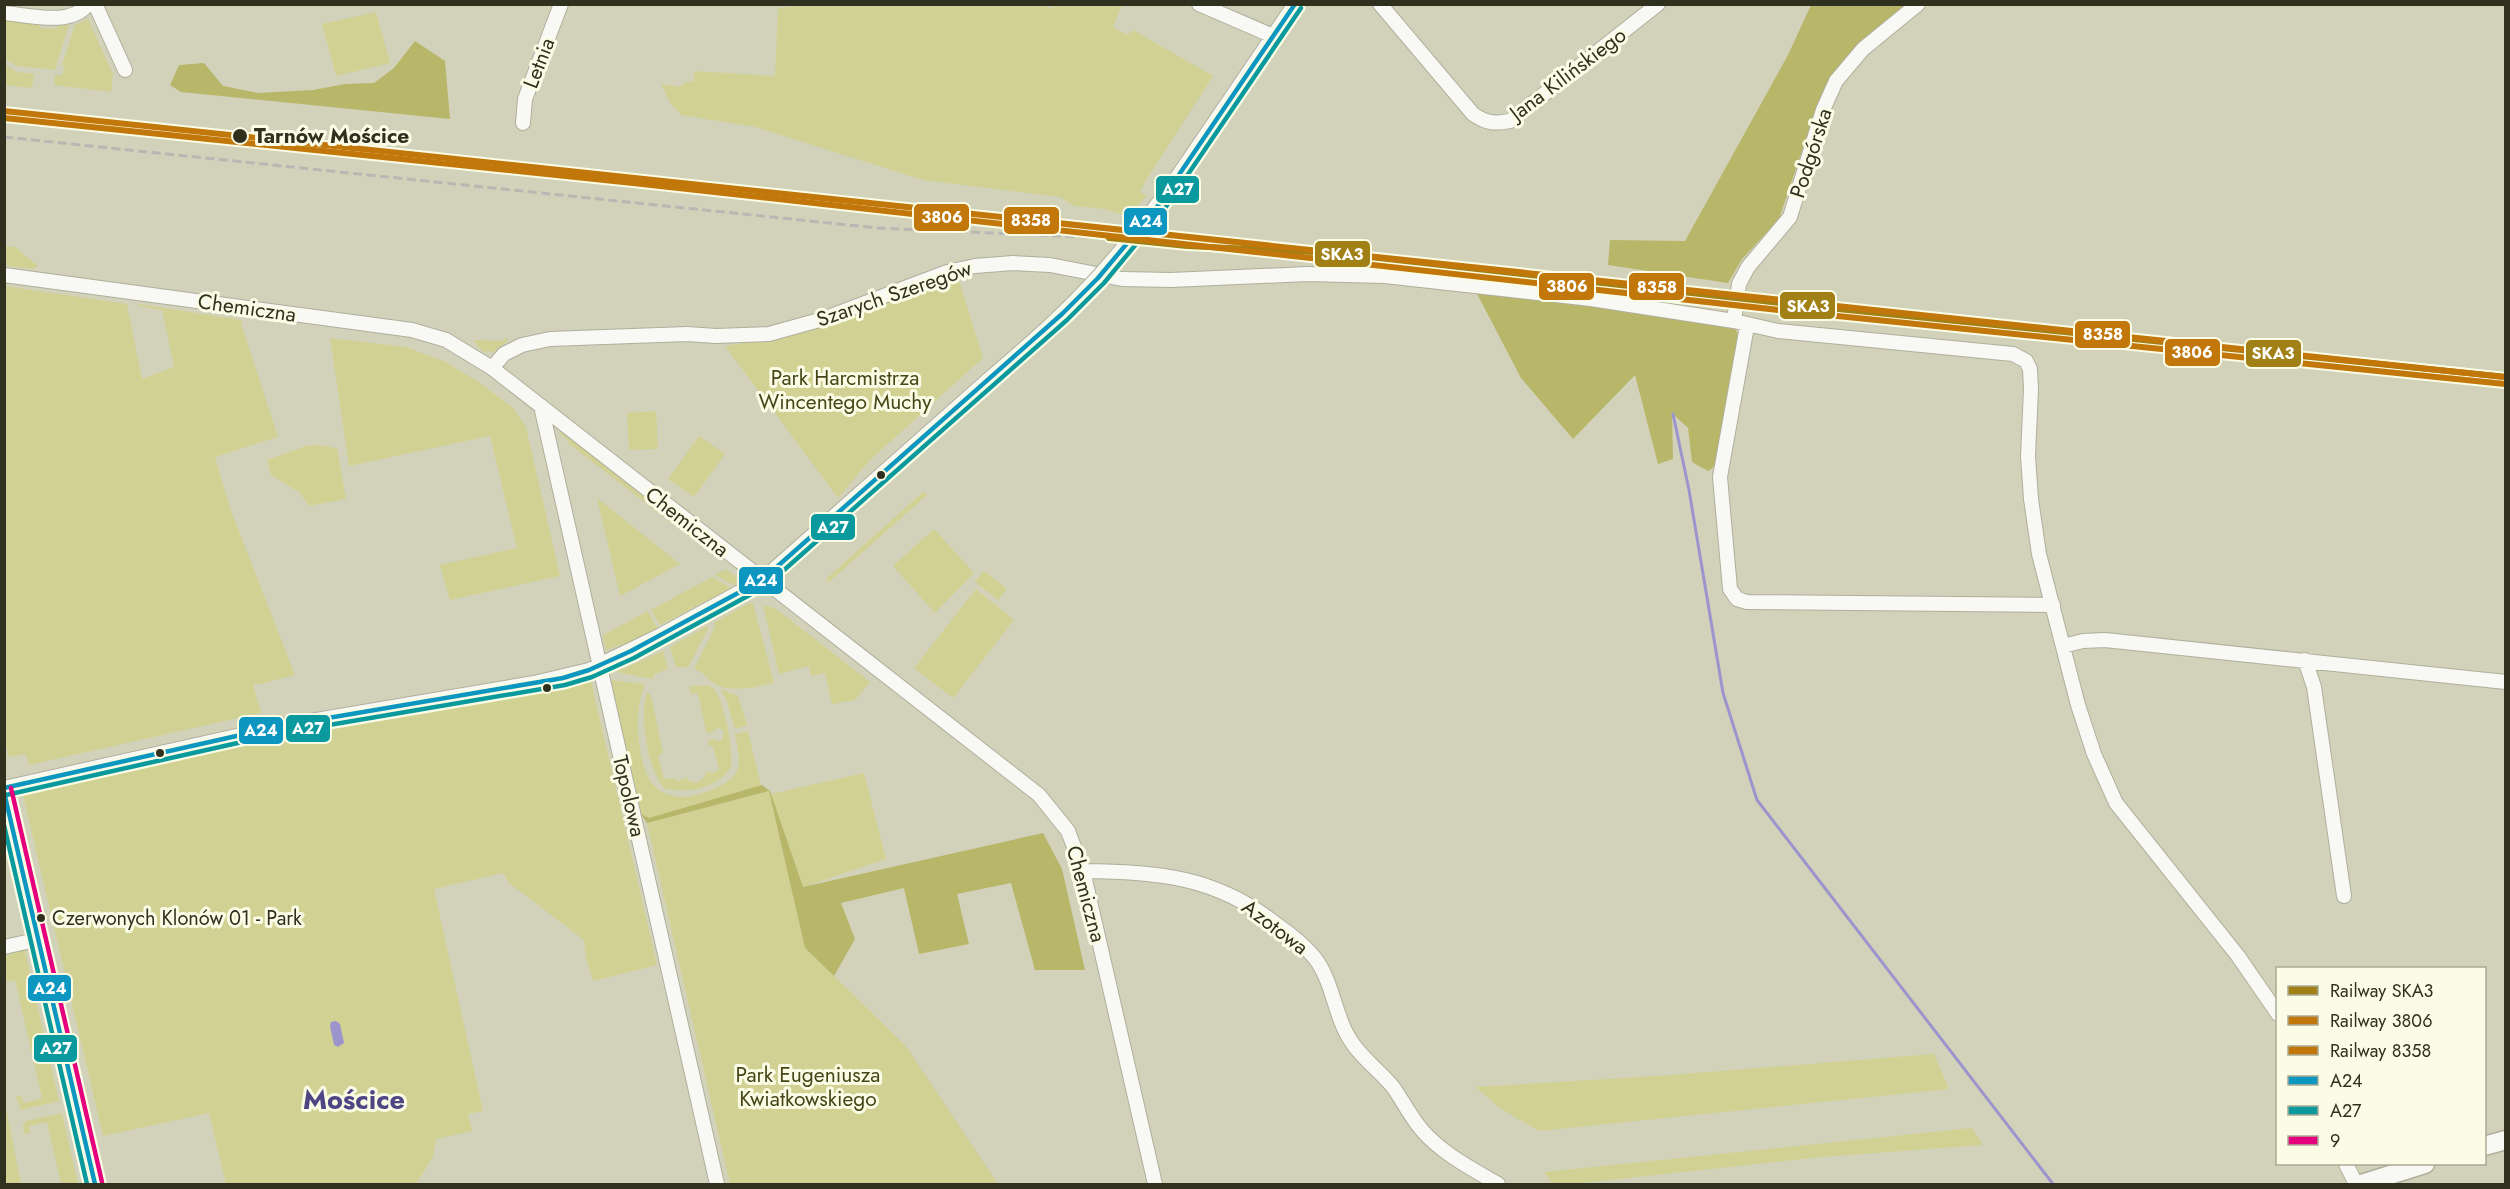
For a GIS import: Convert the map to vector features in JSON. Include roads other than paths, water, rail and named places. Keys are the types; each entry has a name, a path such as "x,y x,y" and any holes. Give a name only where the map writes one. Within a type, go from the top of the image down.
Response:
{"main road":[{"path":"4,789 40,939 94,1185"},
{"path":"2486,1145 2505,1140"},
{"path":"2361,1185 2422,1165"}],"street":[{"path":"4,13 64,18 76,15 88,4"},
{"path":"95,4 125,70"},
{"name":"Letnia","path":"523,123 525,99 561,4"},
{"path":"1199,4 1273,36"},
{"path":"4,789 281,726 563,678 598,665 661,635 762,580 1062,314 1098,278 1142,226 1295,4"},
{"name":"Jana Kilińskiego","path":"1380,4 1473,114 1483,121 1494,124 1510,121 1658,4"},
{"name":"Podgórska","path":"1918,4 1863,49 1836,81 1823,110 1790,217 1748,267 1739,284 1740,323 1720,477 1730,589 1737,599 1747,602 2053,606"},
{"name":"Szarych Szeregów","path":"492,368 504,354 522,345 550,339 687,334 716,336 769,334 823,319 947,272 975,266 1013,263 1069,268 1122,279 1171,280 1308,274 1385,276 1591,299 1778,331 2013,354 2026,361 2030,369 2028,456 2031,499 2039,554 2053,606"},
{"name":"Chemiczna","path":"4,274 412,330 446,340 492,368 1039,795 1068,831 1083,871 1155,1185"},
{"name":"Topolowa","path":"541,406 713,1184"},
{"path":"2053,606 2094,754 2116,803 2238,956 2276,1013"},
{"path":"2063,646 2082,641 2105,640 2505,682"},
{"path":"2305,660 2314,687 2344,896"},
{"name":"Azotowa","path":"1083,871 1177,877 1219,889 1262,912 1314,956 1325,975 1342,1025 1353,1044 1392,1087 1420,1128 1433,1142 1498,1185"},
{"path":"4,947 40,939"},
{"path":"2346,1165 2356,1185"}],"waterway":[{"path":"1673,414 1689,490 1723,693 1757,800 2053,1184"}],"railway":[{"path":"4,137 877,228 1109,238"}],"rail line":[{"name":"8358","path":"4,111 2505,377"},
{"name":"3806","path":"4,118 633,183 1788,311 2505,384"},
{"name":"SKA3","path":"1109,238 1187,246 1334,253 1789,304 2506,377"}],"place":[{"name":"Tarnów Mościce","path":"240,136"},
{"name":"Czerwonych Klonów 01 - Park","path":"41,918"}],"district":[{"name":"Mościce","path":"354,1099"}],"park label":[{"name":"Park Harcmistrza Wincentego Muchy","path":"845,390"},
{"name":"Park Eugeniusza Kwiatkowskiego","path":"808,1087"}]}
